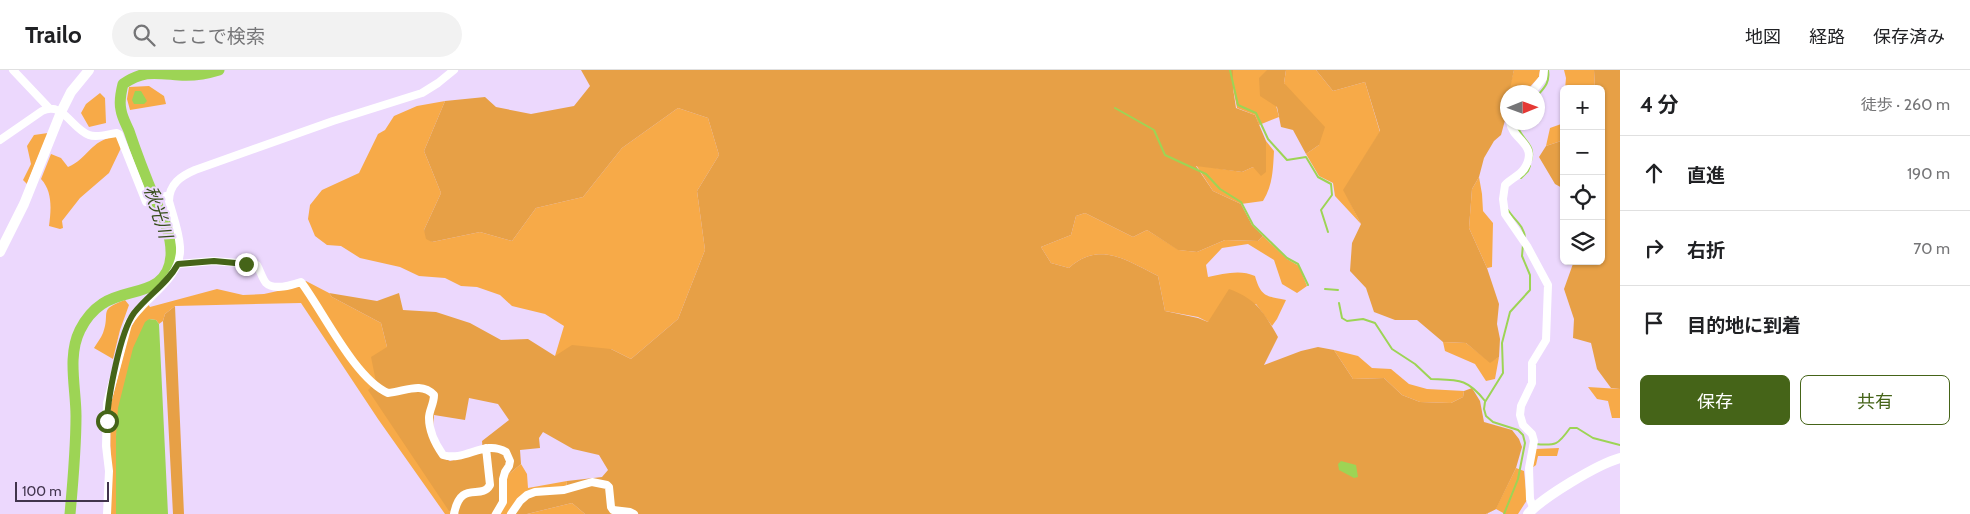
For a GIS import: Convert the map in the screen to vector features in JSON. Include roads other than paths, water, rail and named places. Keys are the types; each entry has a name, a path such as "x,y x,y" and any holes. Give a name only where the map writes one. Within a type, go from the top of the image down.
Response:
{"main road":[{"path":"0,252 24,204 71,92 88,70"},
{"path":"1531,511 1579,478 1620,458"}],"street":[{"path":"13,70 49,108 62,112 76,127 87,134 94,136 119,134 146,202 165,196 183,175 333,120 422,93 454,70"},
{"path":"1538,85 1543,78 1544,70"},
{"path":"0,140 49,108"},
{"path":"1513,130 1526,144 1529,155 1525,167 1510,180 1503,190 1503,207 1548,284 1546,340 1532,363 1532,383 1521,406 1520,415 1523,426 1532,434 1533,448 1529,468 1531,511"},
{"path":"107,514 109,471 106,446 107,403 120,350 128,324 134,313 164,283 178,264 180,246 165,196"},
{"path":"178,264 214,261 254,264 257,265 265,281 271,285 288,286 301,282 351,356 374,385 388,393 420,388 430,390 434,395 434,402 429,420 433,440 443,455 450,458 492,446 506,452 510,461 503,479 503,502 496,514"},
{"path":"454,514 456,503 461,496 470,491 483,491 490,485 486,448"},
{"path":"511,514 527,495 535,492 564,490 592,482 609,487 610,507 613,510 634,514"}],"waterway":[{"name":"秋光川","path":"70,514 76,428 73,372 76,340 84,323 95,309 112,299 154,285 168,269 171,256 167,228 120,107 123,84 143,74 189,75 219,70"},
{"path":"1230,70 1238,105 1256,113 1268,139 1287,160 1306,157 1318,177 1331,184 1332,195 1321,210 1328,232"},
{"path":"1545,87 1548,81 1548,70"},
{"path":"1115,108 1154,130 1165,155 1206,174 1220,189 1241,202 1253,225 1287,258 1298,264 1308,285"},
{"path":"1519,130 1532,150 1531,161"},
{"path":"1521,178 1530,166"},
{"path":"1508,210 1521,226 1525,238"},
{"path":"1504,514 1518,479 1525,443 1523,435 1518,430 1493,422 1486,416 1484,409 1485,402 1503,373 1502,343 1510,312 1530,290 1530,275 1522,256 1523,244"},
{"path":"1325,289 1338,290"},
{"path":"1339,303 1342,318 1347,321 1363,319 1375,323 1392,349 1415,364 1431,379 1455,380 1467,384 1479,393 1485,401"},
{"path":"1535,444 1548,445 1556,443 1570,428 1577,428 1593,438 1620,445"}]}
